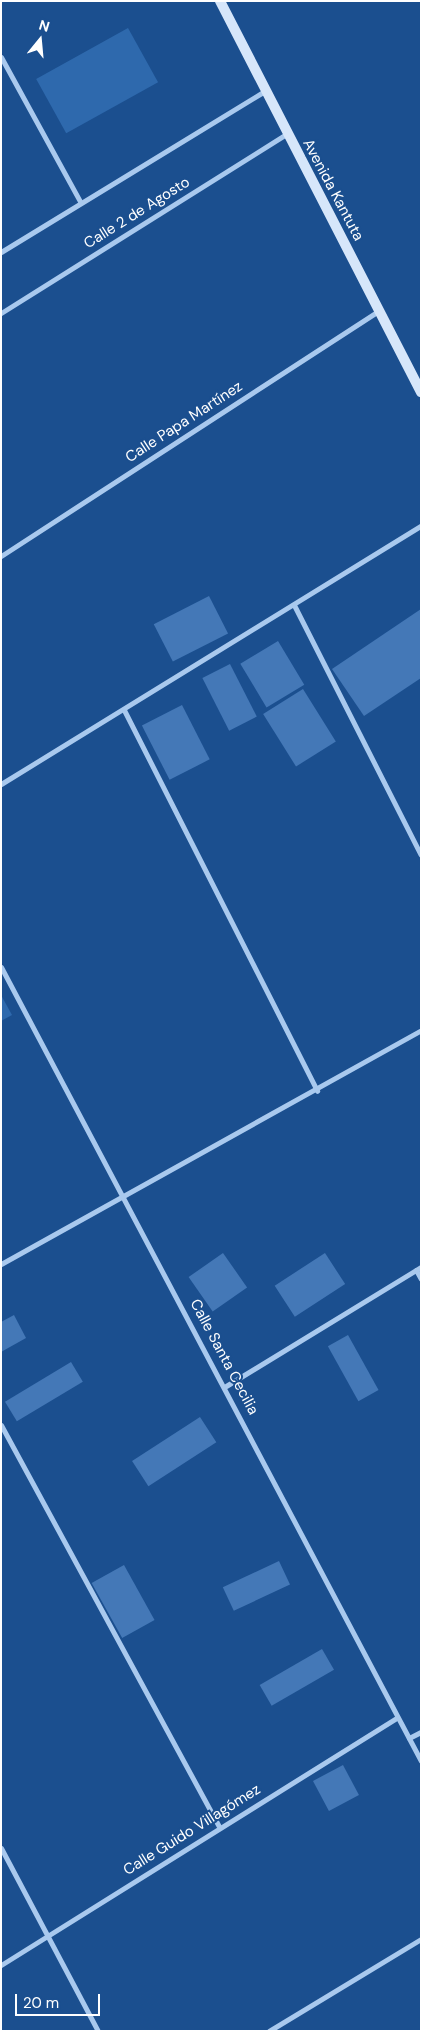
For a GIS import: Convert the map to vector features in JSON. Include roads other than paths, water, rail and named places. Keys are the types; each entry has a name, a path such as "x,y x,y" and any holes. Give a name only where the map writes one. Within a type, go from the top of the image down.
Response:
{"street":[{"name":"Avenida Kantuta","path":"220,1 286,134 381,310 421,392"},
{"path":"1,57 81,203"},
{"path":"1,252 265,91"},
{"name":"Calle 2 de Agosto","path":"1,312 286,134"},
{"name":"Calle Papa Martínez","path":"1,556 381,310"},
{"path":"1,784 421,526"},
{"path":"294,604 421,855"},
{"path":"124,710 317,1091"},
{"name":"Calle Santa Cecilia","path":"1,967 226,1386 421,1761"},
{"path":"1,1264 317,1091 421,1030"},
{"path":"226,1386 418,1269 421,1280"},
{"path":"1,1425 219,1826"},
{"name":"Calle Guido Villagómez","path":"1,1965 48,1937 219,1826 397,1718"},
{"path":"409,1738 421,1732"},
{"path":"1,1848 98,2031"},
{"path":"269,2031 421,1939"}]}
